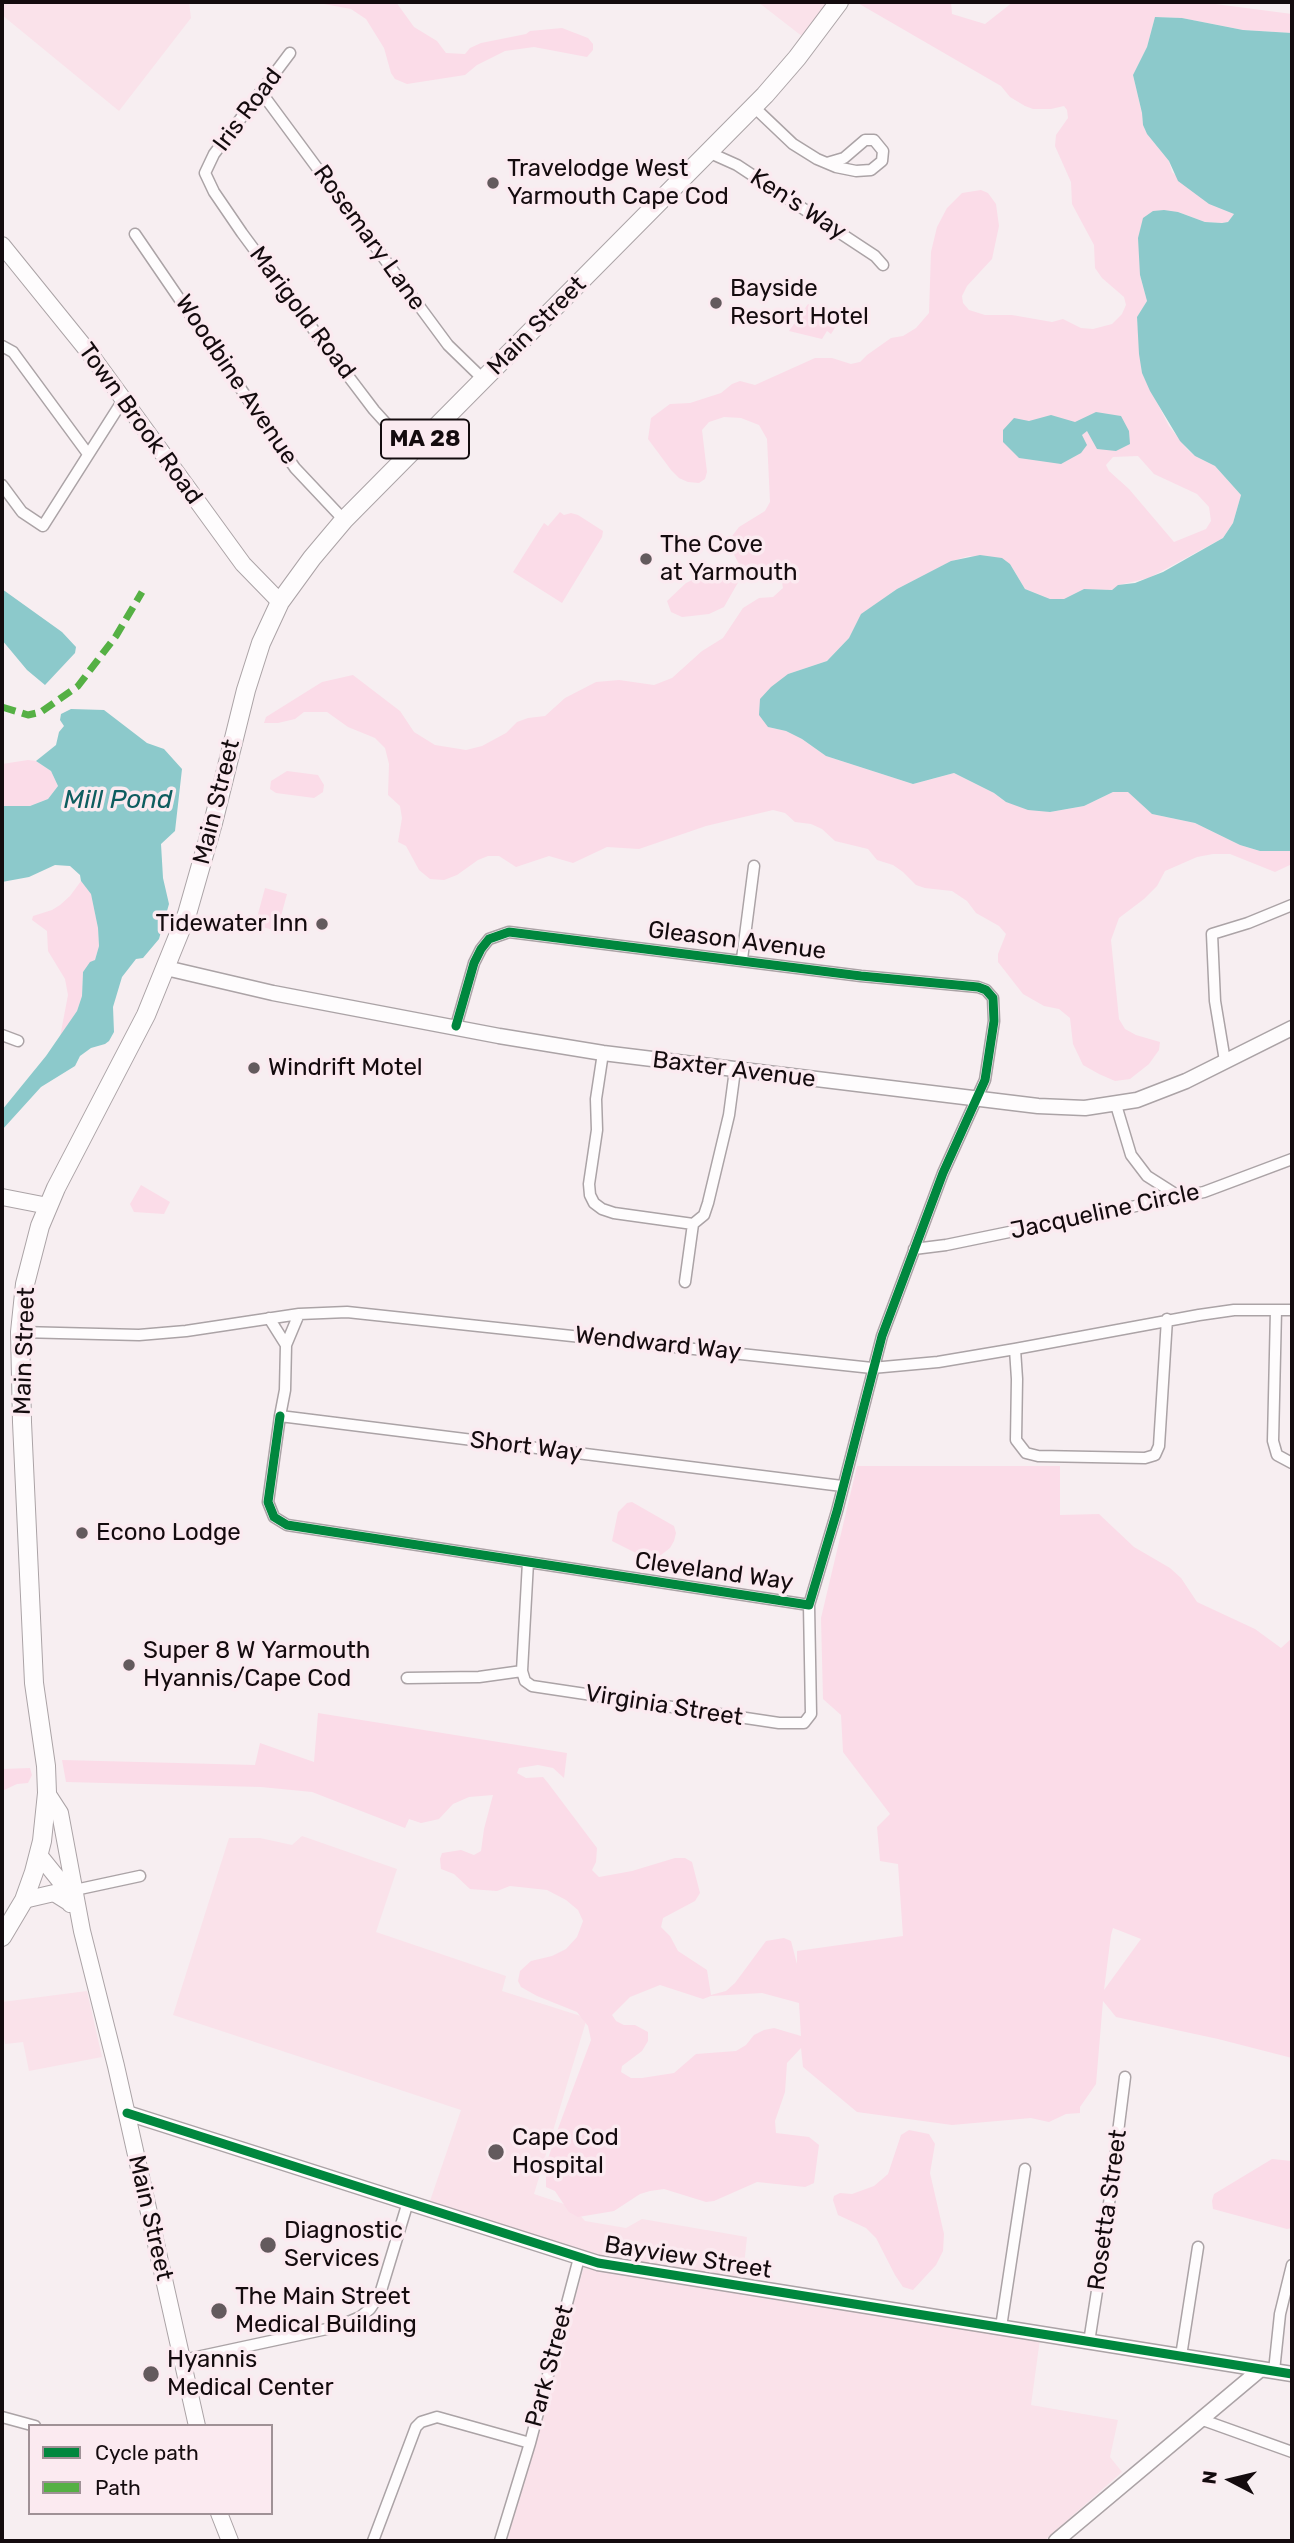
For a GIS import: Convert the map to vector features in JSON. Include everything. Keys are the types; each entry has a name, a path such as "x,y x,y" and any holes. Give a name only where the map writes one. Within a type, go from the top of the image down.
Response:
{"main road":[{"name":"Main Street","path":"73,1896 39,1855 47,1793 46,1766 34,1683 20,1332 25,1284 32,1252 48,1206 137,1034 187,914 252,669 280,602 344,520 752,106 797,58 839,2"},
{"name":"Town Brook Road","path":"2,245 91,355 243,564 280,602"},
{"path":"2,1197 48,1206"},
{"name":"Main Street","path":"47,1793 60,1813 73,1896 127,2113 197,2424"},
{"name":"MA 28","path":"2,1937 24,1900 39,1855"},
{"path":"24,1900 54,1893 73,1896"},
{"path":"220,2515 230,2541"}],"street":[{"name":"Iris Road","path":"206,167 290,53"},
{"name":"Rosemary Lane","path":"261,92 448,345 483,379"},
{"path":"752,106 793,144 828,163 846,170 871,170 882,161 883,151 874,140 865,140 844,158 828,163"},
{"name":"Ken's Way","path":"708,152 737,166 875,256 883,265"},
{"name":"Marigold Road","path":"206,167 207,180 242,233 374,410 412,452"},
{"name":"Woodbine Avenue","path":"135,234 295,468 344,520"},
{"path":"2,346 13,352 88,454"},
{"path":"2,485 22,512 43,526 123,400"},
{"path":"742,959 754,866"},
{"path":"1225,1061 1215,1001 1212,934 1292,905"},
{"name":"Gleason Avenue","path":"456,1026 474,963 481,949 492,937 509,932 742,959 849,975 978,986"},
{"name":"Baxter Avenue","path":"166,968 273,993 603,1053 975,1100 1059,1107 1116,1105 1157,1093 1292,1028"},
{"name":"Cleveland Way","path":"280,1416 268,1502 278,1522 304,1529 809,1605 872,1368 943,1172 985,1080 995,1006 993,998 978,986"},
{"path":"2,1035 18,1041"},
{"path":"603,1053 596,1098 597,1130 589,1184 594,1203 614,1213 693,1224"},
{"path":"685,1282 693,1224 704,1214 708,1203 729,1115 735,1070"},
{"path":"1116,1105 1131,1155 1147,1176 1180,1197"},
{"name":"Jacqueline Circle","path":"914,1249 946,1245 1204,1192 1292,1159"},
{"name":"Wendward Way","path":"20,1332 139,1335 186,1331 299,1314 347,1312 872,1368 927,1363 1015,1349 1167,1319 1234,1310 1292,1310"},
{"path":"1276,1310 1273,1441 1277,1455 1292,1463"},
{"path":"280,1416 285,1390 286,1345 299,1314"},
{"path":"269,1318 286,1345"},
{"path":"1015,1349 1016,1440 1026,1453 1038,1456 1144,1458 1155,1455 1159,1446 1167,1319"},
{"name":"Short Way","path":"280,1416 842,1486"},
{"path":"407,1678 480,1677 522,1671 528,1562"},
{"name":"Virginia Street","path":"522,1671 525,1681 533,1686 779,1723 804,1723 811,1714 812,1703 809,1605"},
{"path":"73,1896 140,1876"},
{"name":"Rosetta Street","path":"1089,2342 1125,2077"},
{"name":"Bayview Street","path":"127,2113 579,2258 814,2299 1292,2374"},
{"path":"1001,2327 1025,2169"},
{"path":"183,2360 336,2327 359,2317 370,2309 380,2294 408,2202"},
{"path":"1181,2356 1198,2247"},
{"name":"Park Street","path":"373,2541 416,2427 421,2422 437,2417 530,2443 579,2258"},
{"path":"1056,2541 1200,2419 1267,2370 1292,2265"},
{"path":"2,2417 28,2424"},
{"path":"1200,2419 1292,2452"},
{"path":"500,2541 530,2443"}],"shaded area":[{"path":"2,2 189,2 191,18 119,111 2,15"},
{"path":"313,2 396,2 414,27 437,41 446,53 465,54 470,48 481,43 530,31 562,28 588,38 593,44 593,50 587,57 534,47 505,51 477,65 465,75 407,84 395,79 391,73 384,48 366,19 351,9"},
{"path":"758,2 830,2 803,37"},
{"path":"856,2 951,2 952,14 985,24 1013,2 1200,2 1292,14 1292,33 1243,30 1182,18 1155,17 1147,47 1133,75 1143,125 1169,161 1172,172 1209,204 1234,214 1228,222 1222,223 1205,222 1178,212 1140,275 1147,301 1137,317 1142,373 1169,426 1187,449 1215,466 1241,495 1233,523 1223,538 1149,578 1119,585 1112,590 1084,589 1064,599 1050,599 1025,589 1010,564 969,556 952,561 897,589 862,614 849,638 827,661 788,674 768,727 786,731 802,739 826,756 913,784 954,773 1006,802 1050,812 1084,806 1113,792 1129,792 1152,814 1195,823 1240,845 1260,851 1292,851 1292,864 1275,872 1230,854 1197,857 1165,871 1157,886 1119,918 1111,940 1119,1019 1125,1029 1160,1042 1159,1050 1149,1064 1130,1079 1115,1081 1083,1065 1073,1044 1070,1018 1059,1009 1044,1006 1023,994 998,962 998,954 1006,934 999,926 976,913 967,901 952,891 916,885 893,865 877,860 868,849 835,841 822,829 795,822 785,813 773,810 706,826 639,849 607,847 573,863 549,856 516,867 499,856 488,856 457,875 444,880 430,879 419,870 406,846 398,842 402,818 400,806 388,795 389,764 385,748 375,738 348,727 327,712 304,712 295,719 264,723 266,717 322,682 353,675 400,711 414,732 435,745 466,750 482,746 506,733 517,722 545,716 565,698 596,682 619,680 654,685 672,678 702,651 723,638 743,608 759,598 773,597 783,588 781,576 773,571 762,571 739,564 730,547 732,536 739,527 765,511 770,502 767,439 759,425 741,418 724,417 709,422 702,430 707,472 705,479 699,483 679,478 648,439 651,418 670,404 690,403 721,393 740,381 755,385 815,358 832,358 851,364 860,362 891,338 903,336 916,328 929,313 931,252 937,227 947,208 962,193 981,190 988,193 996,204 999,226 992,259 967,286 962,296 963,303 969,310 985,315 1012,315 1052,322 1063,319 1081,328 1093,329 1112,324 1122,314 1126,305 1124,297 1102,278 1095,268 1094,245 1072,204 1071,182 1055,146 1056,135 1068,118 1067,110 1064,106 1033,109 1010,97 1001,86","holes":["1138,456 1154,474 1197,494 1209,507 1211,521 1206,529 1174,542 1106,465 1113,457"]},
{"path":"808,304 838,323 831,334 827,331 822,339 789,331"},
{"path":"560,512 564,515 578,515 603,531 602,537 562,603 513,572 544,523 548,526"},
{"path":"712,570 728,572 740,579 724,607 709,614 682,617 671,612 667,601 686,583"},
{"path":"36,761 51,771 58,786 48,799 30,806 2,806 2,764"},
{"path":"287,771 318,775 324,785 323,792 314,798 276,793 270,789 271,781"},
{"path":"81,881 91,893 99,946 95,960 83,972 82,996 77,1011 60,1037 68,995 65,979 48,951 47,931 32,920 33,916 60,905"},
{"path":"265,888 287,894 277,931 255,925"},
{"path":"141,1185 170,1202 164,1214 134,1212 130,1204"},
{"path":"857,1466 1060,1466 1060,1515 1099,1514 1134,1547 1170,1568 1181,1578 1197,1602 1255,1629 1281,1648 1292,1638 1292,2058 1116,2017 1103,2001 1096,2084 1080,2107 1080,2113 1066,2114 1049,2122 1031,2118 952,2125 857,2112 803,2067 801,2048 787,2063 785,2092 775,2121 776,2133 809,2137 819,2145 814,2183 805,2187 757,2182 706,2202 664,2189 650,2191 640,2194 614,2211 578,2217 569,2212 555,2191 546,2187 546,2178 547,2162 556,2134 591,2040 588,2026 577,2012 537,1996 521,1987 518,1981 520,1971 531,1961 566,1949 577,1937 583,1921 578,1910 547,1890 510,1886 497,1891 470,1889 454,1874 441,1869 442,1853 461,1850 474,1855 481,1851 493,1795 469,1797 453,1804 439,1819 421,1823 409,1819 405,1828 312,1792 261,1787 66,1782 62,1760 255,1765 260,1743 314,1762 318,1713 567,1753 564,1778 553,1768 538,1765 519,1768 517,1773 526,1778 543,1777 548,1783 597,1848 596,1862 592,1870 599,1877 632,1871 675,1858 685,1858 692,1862 700,1893 695,1901 663,1918 661,1927 670,1936 678,1951 707,1970 711,1995 726,1991 735,1983 766,1941 784,1938 791,1941 797,1964 797,1951 903,1936 898,1864 880,1861 877,1827 890,1814 843,1752 841,1715 823,1699 821,1618","holes":["1113,1928 1141,1939 1104,1990 1111,1935","660,1985 703,1999 711,1996 762,1993 799,2003 801,2036 774,2028 764,2030 736,2051 696,2054 674,2073 631,2078 621,2072 622,2066 642,2051 648,2041 648,2032 635,2025 624,2025 612,2015 630,1997"]},
{"path":"632,1502 674,1526 674,1541 661,1555 640,1555 612,1541 618,1512"},
{"path":"30,1768 32,1775 28,1783 17,1784 2,1791 2,1769"},
{"name":"Cape Cod Hospital","path":"302,1836 397,1869 376,1932 506,1976 502,1991 587,2018 534,2194 573,2207 585,2221 626,2228 642,2219 747,2237 741,2295 1040,2339 1031,2405 1118,2420 1110,2457 1122,2472 1044,2541 507,2541 588,2252 430,2201 461,2110 173,2015 229,1838 260,1838 292,1845"},
{"path":"87,1991 102,2057 29,2071 23,2042 5,2044 2,2002"},
{"path":"909,2130 929,2134 935,2144 930,2173 944,2234 943,2251 936,2265 913,2290 903,2287 876,2238 866,2228 838,2215 833,2200 834,2196 840,2193 852,2194 874,2186 888,2174 901,2135"},
{"path":"1272,2159 1292,2161 1292,2228 1287,2229 1213,2209 1214,2194"}],"water":[{"path":"1155,17 1182,18 1243,30 1292,33 1292,851 1260,851 1240,845 1195,823 1152,814 1128,792 1113,792 1084,806 1050,812 1028,810 1006,802 954,773 913,784 826,756 786,731 768,727 759,715 760,699 771,687 788,674 827,661 849,638 861,614 897,589 951,561 980,555 1002,558 1010,564 1025,589 1050,599 1064,599 1084,589 1112,590 1118,585 1135,583 1163,572 1223,538 1233,523 1241,495 1215,466 1195,456 1180,441 1150,391 1142,373 1139,354 1137,317 1147,301 1140,275 1138,238 1143,218 1153,211 1164,210 1205,222 1222,223 1228,222 1234,214 1209,204 1178,181 1169,161 1143,125 1133,75 1147,47"},
{"path":"1096,412 1121,416 1129,431 1130,444 1116,451 1097,449 1087,431 1082,435 1087,445 1081,453 1061,464 1019,458 1003,442 1003,430 1014,418 1029,421 1051,415 1075,422"},
{"path":"2,589 62,632 76,647 75,653 45,685 27,670 2,640"},
{"name":"Mill Pond","path":"71,709 104,710 147,743 164,749 182,769 175,831 161,844 163,878 169,904 159,939 143,958 136,959 122,977 113,1007 114,1032 109,1041 91,1048 80,1056 75,1066 41,1087 2,1130 2,1110 46,1056 77,1011 82,996 83,972 90,962 95,960 99,946 91,894 81,881 80,875 70,866 55,865 29,877 2,882 2,806 30,806 48,799 58,786 51,771 36,761 56,745 59,732 64,726 60,720 61,714"}],"marked path":[{"path":"2,707 28,715 41,712 78,686 116,636 142,592"}],"cycle path":[{"path":"280,1416 268,1502 274,1517 287,1525 809,1605 837,1511 882,1336 943,1173 985,1080 994,1021 993,998 986,990 978,987 861,976 509,932 489,939 481,949 474,963 456,1026"},
{"path":"127,2113 598,2263 1292,2374"}],"place":[{"name":"Travelodge West Yarmouth Cape Cod","path":"493,183"},
{"name":"Bayside Resort Hotel","path":"716,303"},
{"name":"The Cove at Yarmouth","path":"646,559"},
{"name":"Tidewater Inn","path":"322,924"},
{"name":"Windrift Motel","path":"254,1068"},
{"name":"Econo Lodge","path":"82,1533"},
{"name":"Super 8 W Yarmouth Hyannis/Cape Cod","path":"129,1665"},
{"name":"Cape Cod Hospital","path":"496,2152"},
{"name":"Diagnostic Services","path":"268,2245"},
{"name":"The Main Street Medical Building","path":"219,2311"},
{"name":"Hyannis Medical Center","path":"151,2374"}]}
